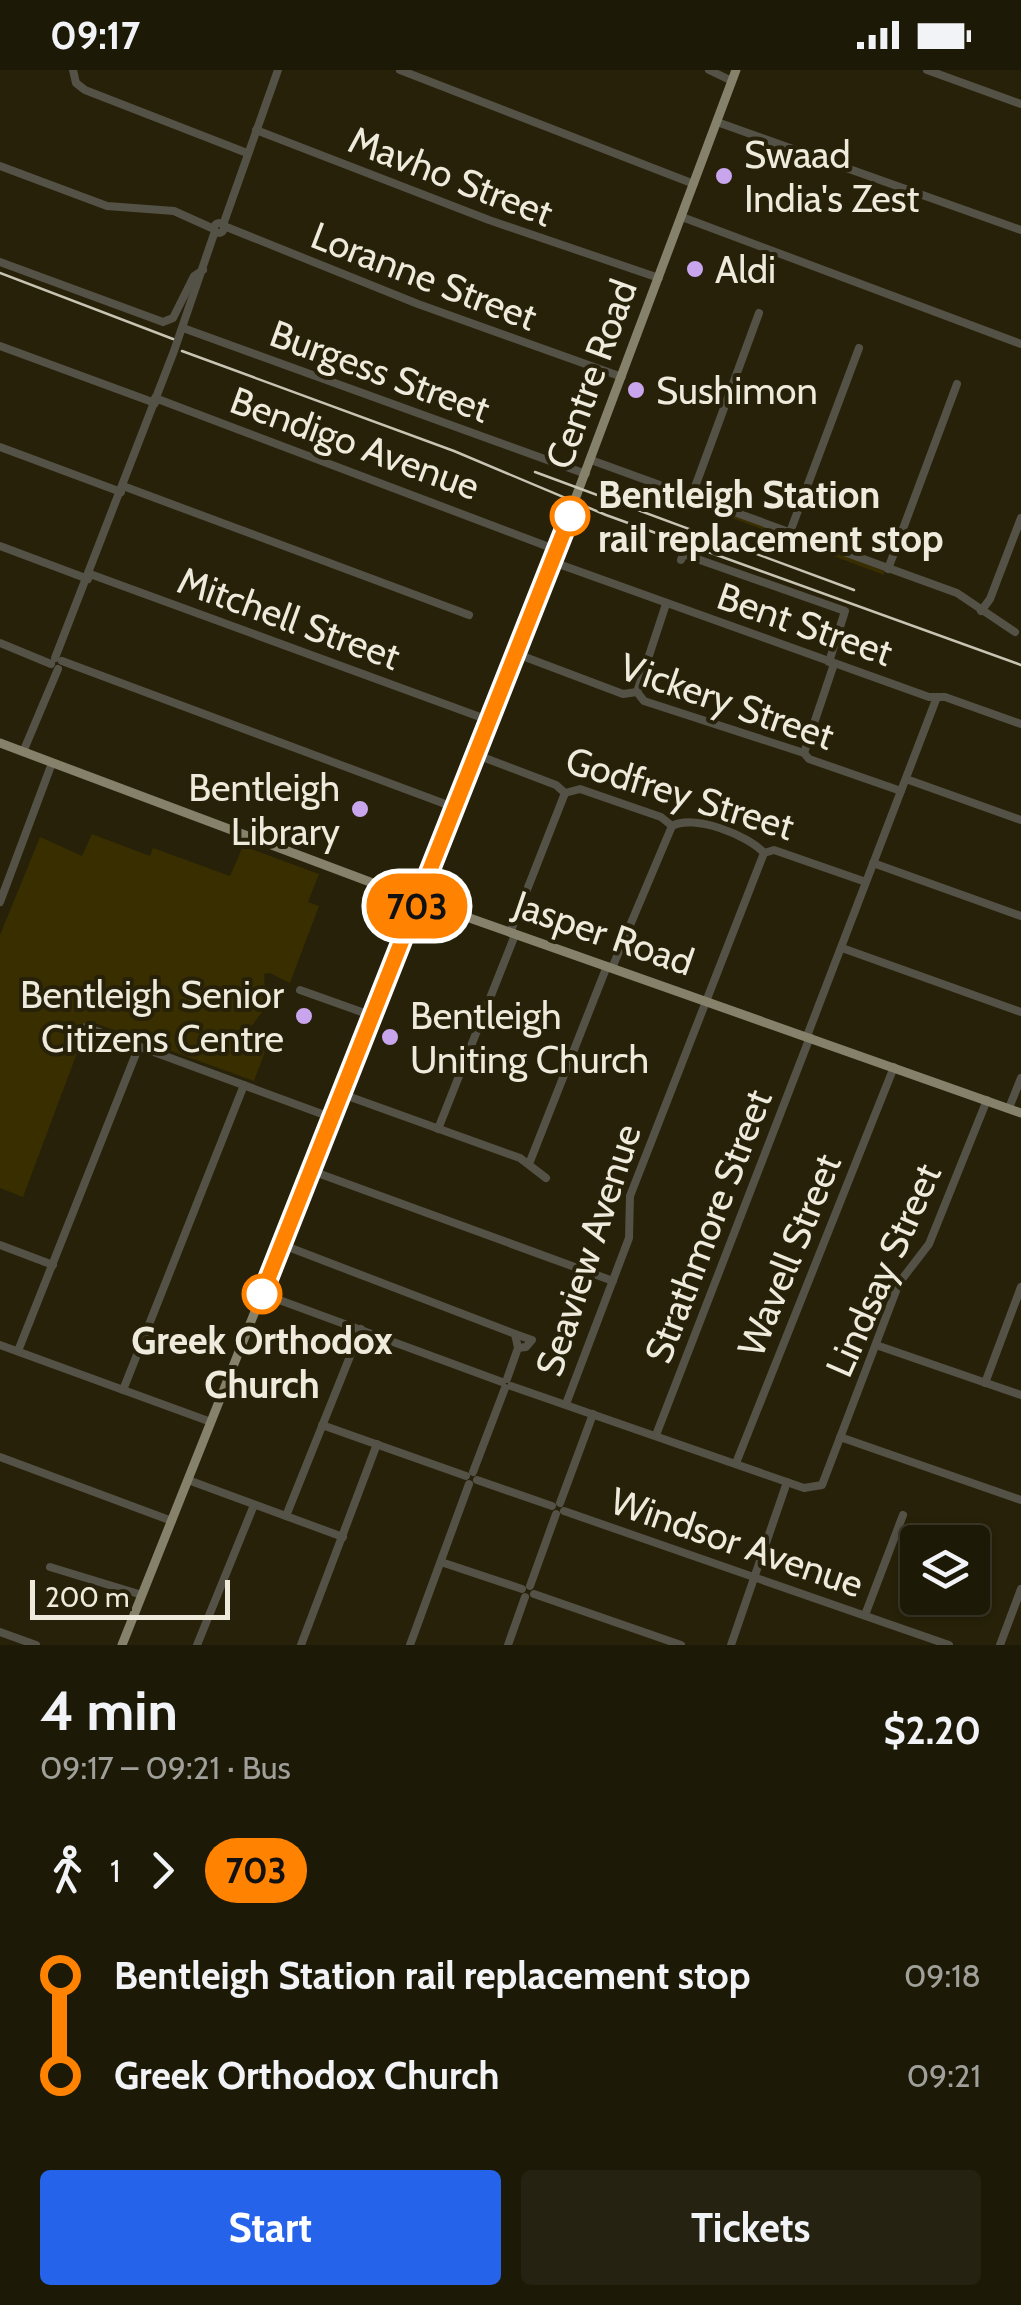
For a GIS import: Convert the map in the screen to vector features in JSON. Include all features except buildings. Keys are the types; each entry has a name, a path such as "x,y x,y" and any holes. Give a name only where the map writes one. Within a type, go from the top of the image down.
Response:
{"main road":[{"name":"Centre Road","path":"122,1645 478,755 734,76"},
{"name":"Jasper Road","path":"0,743 420,901 1021,1112"}],"street":[{"path":"73,70 76,83 85,90 247,153"},
{"path":"23,752 278,70"},
{"path":"400,70 695,181"},
{"path":"709,70 734,76"},
{"path":"927,70 1021,104"},
{"path":"718,120 1021,230"},
{"name":"Mavho Street","path":"256,130 657,281"},
{"path":"0,166 107,206 174,211 219,228"},
{"path":"680,220 1021,344"},
{"name":"Loranne Street","path":"219,228 621,380"},
{"path":"0,262 164,322 173,318 194,276 203,270"},
{"path":"692,495 760,313"},
{"name":"Burgess Street","path":"183,328 558,466 584,479"},
{"name":"Bendigo Avenue","path":"0,346 558,548"},
{"path":"790,532 858,348"},
{"path":"888,569 957,384"},
{"path":"0,447 469,615"},
{"path":"592,458 948,591 989,623 1018,633"},
{"path":"979,612 990,600 1021,518"},
{"name":"Mitchell Street","path":"0,546 490,723"},
{"path":"681,560 683,554 845,611 804,753"},
{"name":"Bent Street","path":"552,564 832,663 1021,724"},
{"path":"636,692 666,604"},
{"path":"0,643 455,810"},
{"name":"Vickery Street","path":"516,656 624,694 636,692 644,701 804,753 809,759 901,791"},
{"name":"Strathmore Street","path":"656,1435 938,696"},
{"name":"Godfrey Street","path":"478,755 566,792 580,789 663,818 672,826 692,822 755,844 764,853 774,850 866,882"},
{"path":"0,902 52,763"},
{"path":"906,779 1021,820"},
{"path":"438,1129 566,792"},
{"path":"529,1164 672,826"},
{"name":"Seaview Avenue","path":"566,1404 629,1238 630,1196 764,853"},
{"path":"874,863 1021,916"},
{"path":"842,948 1021,1012"},
{"path":"300,990 373,1016"},
{"path":"86,1028 333,1118"},
{"path":"18,1351 139,1046"},
{"name":"Wavell Street","path":"736,1463 894,1067"},
{"path":"1010,1108 1021,1078"},
{"path":"123,1390 244,1086"},
{"path":"342,1094 529,1164 546,1178"},
{"name":"Lindsay Street","path":"787,1482 804,1488 822,1484 898,1284 929,1244 987,1100"},
{"path":"312,1171 613,1281"},
{"path":"282,1244 515,1334 518,1348 506,1384 410,1645"},
{"path":"0,1245 52,1265"},
{"path":"984,1382 1020,1292"},
{"path":"262,1294 787,1482 731,1645"},
{"path":"286,1516 361,1329"},
{"path":"0,1344 211,1422"},
{"path":"876,1345 1021,1395"},
{"path":"508,1645 593,1414"},
{"name":"Windsor Avenue","path":"322,1425 949,1645"},
{"path":"840,1437 1021,1500"},
{"path":"301,1645 377,1444"},
{"path":"0,1457 172,1521"},
{"path":"188,1480 344,1537"},
{"path":"198,1645 254,1505"},
{"path":"865,1616 903,1514"},
{"path":"441,1562 681,1645"},
{"path":"50,1567 142,1594"},
{"path":"1000,1645 1021,1589"},
{"path":"0,1632 36,1645"}],"shaded area":[{"path":"662,488 884,571 884,575 660,491"},
{"path":"92,834 150,856 153,848 230,876 243,846 319,874 308,902 319,906 290,983 264,974 266,1007 244,1036 265,1052 254,1081 89,1021 23,1197 0,1188 0,935 40,837 82,856"}],"railway":[{"path":"0,273 173,339"},
{"path":"182,351 454,451 606,515 1021,665"},
{"path":"535,472 854,590"}],"bus line":[{"name":"703","path":"262,1294 570,516"}],"place":[{"name":"Swaad India's Zest","path":"724,176"},
{"name":"Aldi","path":"695,269"},
{"name":"Sushimon","path":"636,390"},
{"name":"Bentleigh Station rail replacement stop","path":"570,516"},
{"name":"Bentleigh Library","path":"360,809"},
{"name":"Bentleigh Senior Citizens Centre","path":"304,1016"},
{"name":"Bentleigh Uniting Church","path":"390,1037"},
{"name":"Greek Orthodox Church","path":"262,1294"}]}
